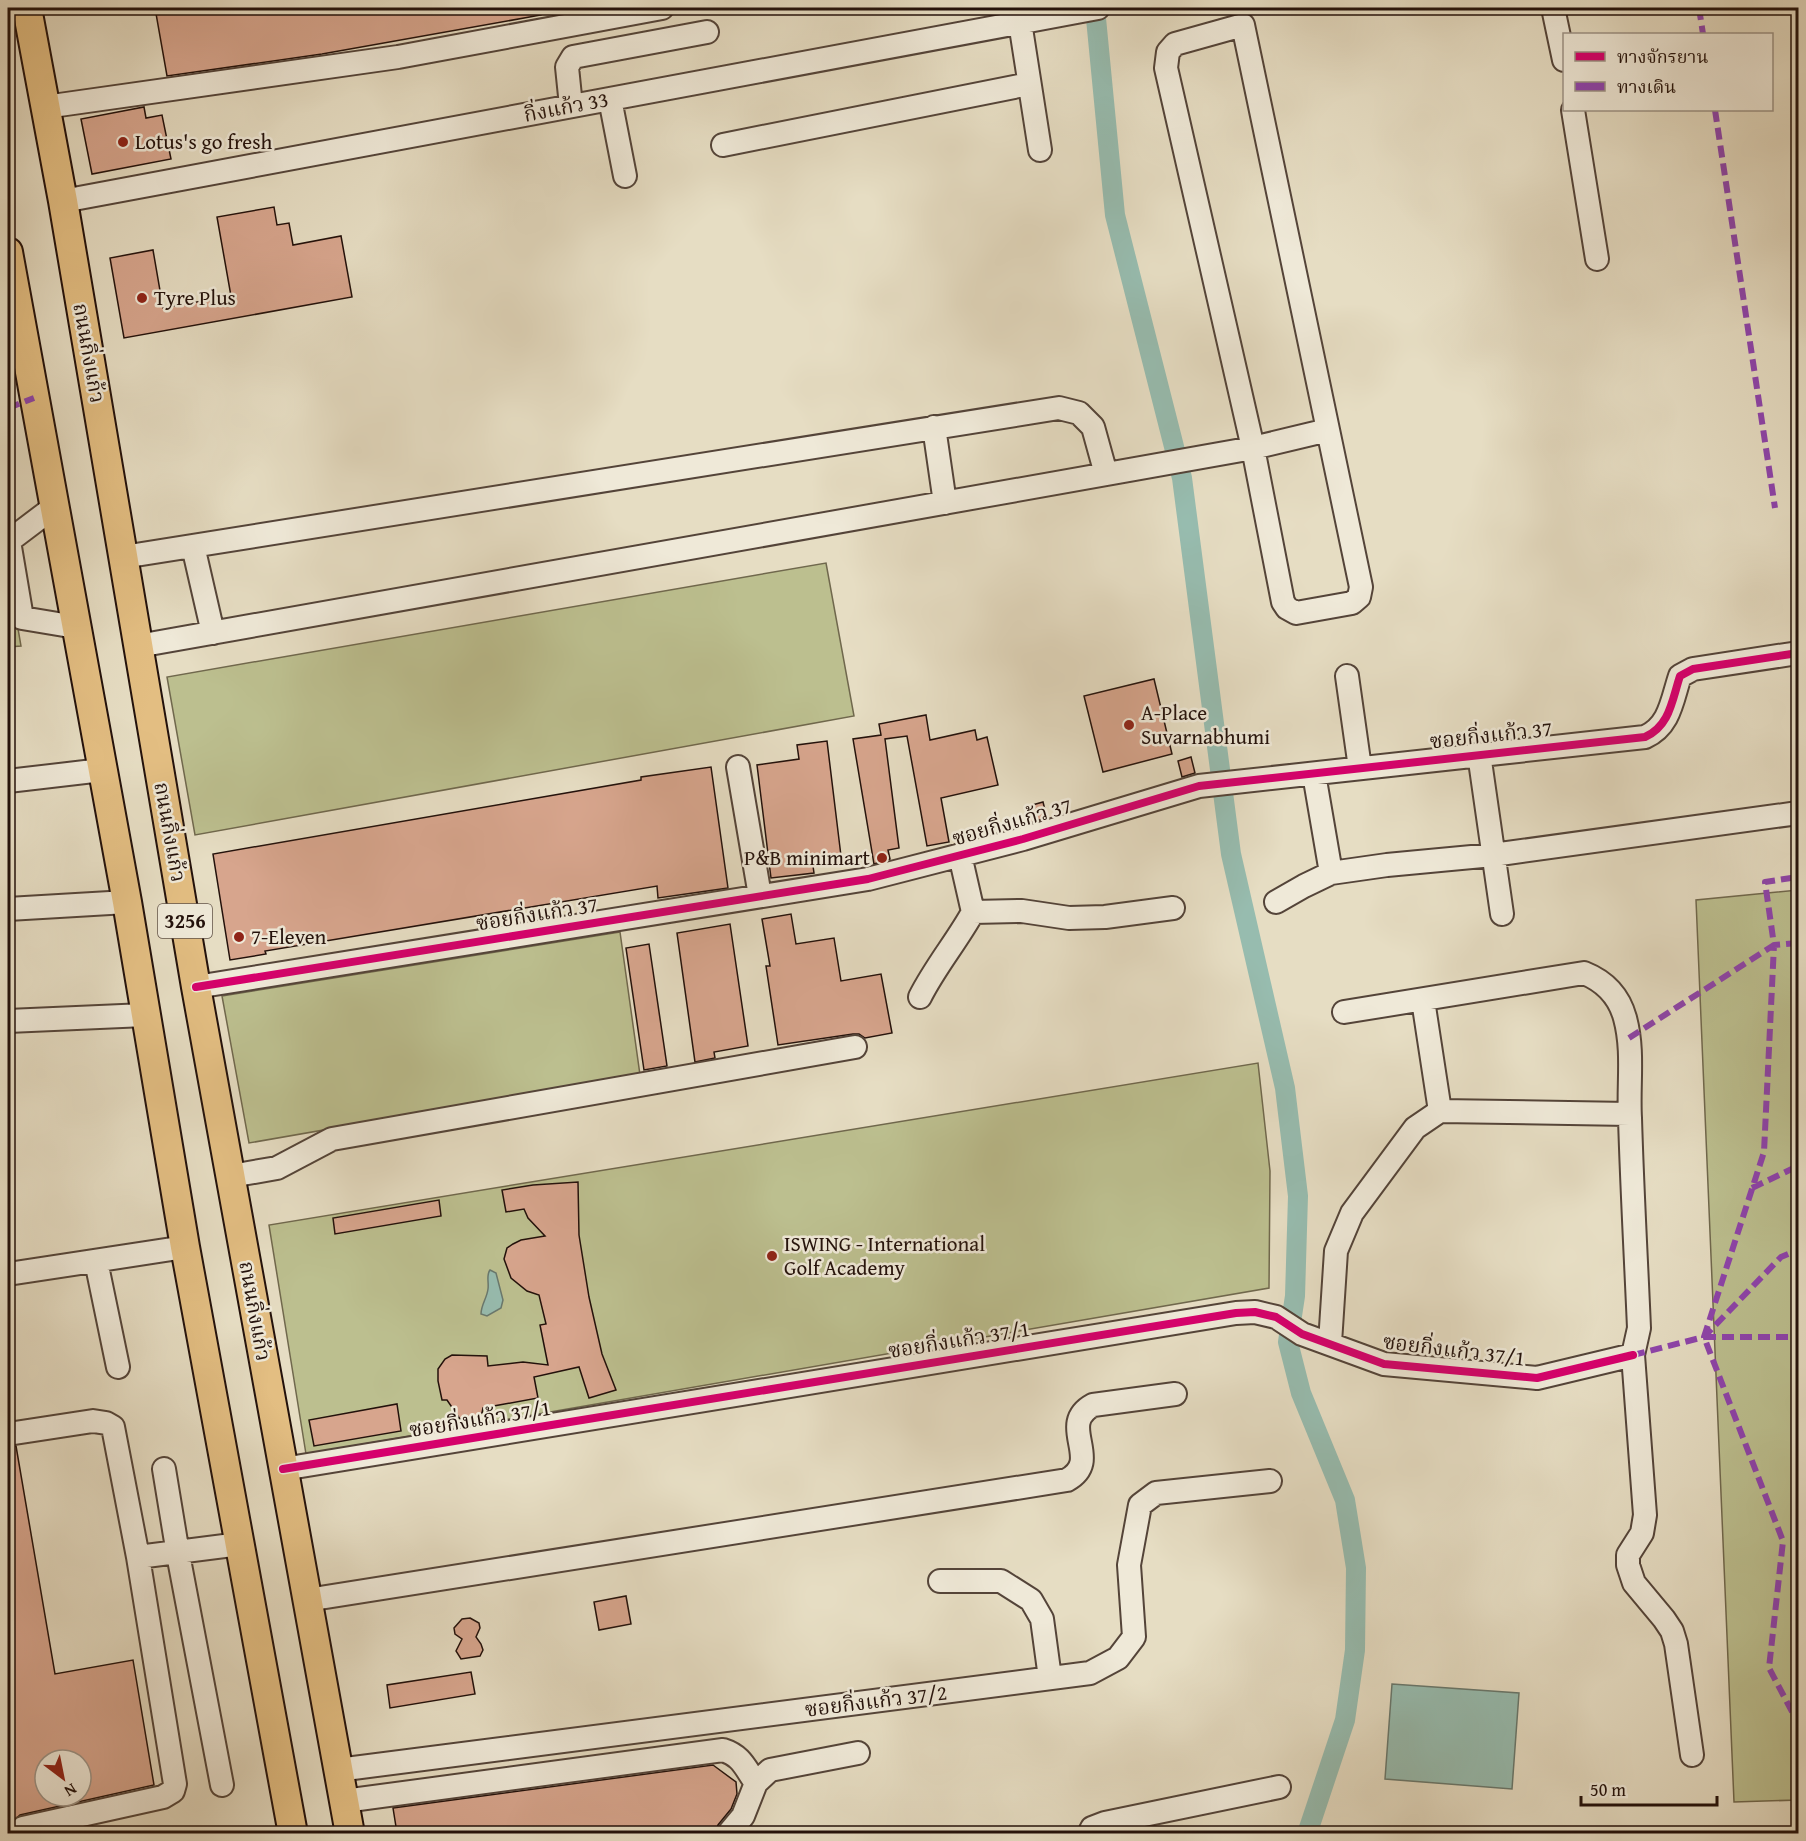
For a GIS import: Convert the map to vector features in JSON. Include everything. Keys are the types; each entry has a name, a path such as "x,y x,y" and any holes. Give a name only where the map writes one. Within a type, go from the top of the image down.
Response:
{"main road":[{"name":"ถนนกิ่งแก้ว","path":"27,8 63,201 196,987 350,1833"},
{"name":"3256","path":"8,252 127,902 185,1247 293,1833"}],"street":[{"path":"45,107 398,57 662,8"},
{"name":"กิ่งแก้ว 33","path":"63,201 610,99 1026,17 1098,8"},
{"path":"1553,8 1563,55"},
{"path":"1242,16 1360,587 1359,597 1352,603 1296,613 1287,608 1283,602 1253,448 1166,68 1168,52 1175,45 1242,16"},
{"path":"1026,17 1029,84 1040,150"},
{"path":"571,106 567,68 573,57 707,32"},
{"path":"723,146 1029,84"},
{"path":"610,99 625,176"},
{"path":"1573,111 1598,259"},
{"path":"123,557 1059,408 1079,413 1093,427 1106,474"},
{"path":"934,427 945,503"},
{"path":"138,646 1253,448 1328,430"},
{"path":"54,507 8,541 15,619 76,627"},
{"path":"194,546 213,633"},
{"name":"ซอยกิ่งแก้ว 37","path":"196,987 868,879 1023,839 1199,786 1645,737 1656,732 1665,722 1680,676 1686,672 1798,653"},
{"path":"1347,676 1360,768"},
{"path":"1479,754 1502,914"},
{"path":"738,767 760,896"},
{"path":"8,781 102,770"},
{"path":"1314,774 1331,873"},
{"path":"1276,902 1331,873 1386,865 1493,855 1798,813"},
{"path":"920,997 933,973 961,935 973,912 960,855"},
{"path":"8,909 127,902"},
{"path":"973,912 1022,911 1069,918 1173,908"},
{"path":"1344,1012 1584,973 1609,988 1624,1016 1630,1046 1629,1114 1639,1328 1633,1355 1645,1515 1642,1533 1628,1555 1628,1565 1634,1583 1672,1631 1676,1644 1692,1755"},
{"path":"1423,1000 1440,1111"},
{"path":"8,1021 145,1015"},
{"path":"231,1176 277,1168 332,1139 855,1047"},
{"path":"1330,1343 1336,1251 1352,1213 1415,1128 1440,1111 1629,1114"},
{"path":"8,1274 185,1247"},
{"path":"96,1261 118,1367"},
{"name":"ซอยกิ่งแก้ว 37/1","path":"283,1469 1236,1313 1255,1312 1275,1317 1302,1334 1384,1364 1537,1378 1633,1355"},
{"path":"308,1600 1067,1480 1077,1475 1083,1464 1077,1419 1083,1410 1093,1405 1175,1394"},
{"path":"8,1434 93,1421 106,1423 113,1427 138,1557 175,1784 173,1791 163,1797 23,1828 18,1833"},
{"path":"164,1469 222,1785"},
{"name":"ซอยกิ่งแก้ว 37/2","path":"338,1770 1090,1673 1118,1658 1134,1637 1129,1564 1140,1505 1156,1493 1270,1481"},
{"path":"138,1557 178,1554 240,1544"},
{"path":"940,1581 1000,1581 1031,1600 1042,1619 1050,1678"},
{"path":"344,1801 723,1750 733,1754 741,1761 756,1783"},
{"path":"728,1833 743,1816 756,1783 770,1770 858,1753"},
{"path":"1089,1833 1092,1828 1105,1823 1279,1787"}],"green space":[{"path":"826,563 854,716 195,835 167,677"},
{"path":"8,570 21,646 8,647"},
{"path":"1798,890 1798,1800 1734,1802 1696,900"},
{"path":"620,932 640,1075 249,1143 222,996"},
{"name":"ISWING - International Golf Academy","path":"1258,1063 1270,1171 1269,1288 306,1454 269,1225"}],"water":[{"path":"490,1270 496,1273 503,1300 501,1308 487,1316 481,1314"},
{"path":"1392,1684 1519,1693 1512,1789 1385,1779"}],"building":[{"path":"155,8 540,8 541,15 322,54 167,76"},
{"path":"144,107 146,118 162,115 171,159 92,174 81,119"},
{"path":"274,207 277,225 289,223 293,245 341,236 352,297 124,338 110,258 153,250 163,308 231,296 217,217"},
{"path":"1154,679 1172,754 1103,772 1084,696"},
{"path":"926,715 930,740 975,730 977,740 987,737 998,785 941,798 949,842 927,846 907,736 885,739 899,848 888,850 890,859 874,864 853,739 881,735 879,724"},
{"path":"827,741 841,856 812,859 814,873 771,878 757,765 799,759 797,745"},
{"path":"1191,757 1195,773 1182,777 1178,761"},
{"path":"711,767 728,888 658,898 657,886 265,951 266,954 230,960 213,854 641,780 641,777"},
{"path":"1043,802 1047,818 1029,823 1025,807"},
{"path":"791,914 796,944 834,938 841,981 881,974 892,1033 865,1038 859,1034 853,1034 778,1045 766,966 770,966 762,919"},
{"path":"730,924 748,1046 714,1052 715,1058 695,1062 677,933"},
{"path":"649,944 667,1066 644,1070 626,948"},
{"path":"578,1182 579,1235 589,1297 602,1354 616,1390 589,1398 579,1367 534,1377 538,1398 483,1408 482,1413 466,1420 460,1419 447,1400 442,1400 438,1369 445,1359 452,1355 487,1356 488,1366 523,1362 548,1365 540,1325 546,1324 539,1295 527,1291 511,1278 504,1259 507,1248 513,1244 521,1240 545,1236 528,1218 524,1209 506,1212 502,1190"},
{"path":"439,1200 441,1216 335,1234 333,1218"},
{"path":"397,1404 401,1431 314,1446 309,1420"},
{"path":"16,1446 55,1674 133,1660 154,1785 93,1799 93,1748 33,1748 33,1808 51,1808 20,1815 8,1826 8,1447"},
{"path":"626,1596 631,1624 599,1630 594,1602"},
{"path":"470,1618 479,1623 480,1628 476,1637 483,1650 480,1656 461,1659 456,1651 462,1639 455,1634 454,1628 462,1619"},
{"path":"471,1672 475,1694 390,1708 387,1685"},
{"path":"713,1765 736,1782 737,1794 731,1809 718,1825 715,1833 397,1833 393,1808"}],"waterway":[{"path":"1095,8 1115,215 1182,478 1231,854 1285,1088 1298,1196 1295,1296 1288,1342 1301,1393 1345,1500 1356,1568 1355,1650 1345,1720 1307,1834"}],"marked path":[{"path":"1699,8 1703,33"},
{"path":"1715,111 1775,508"},
{"path":"8,408 34,398"},
{"path":"1629,1038 1774,945 1765,882 1798,877"},
{"path":"1798,943 1774,945 1764,1152 1704,1337 1783,1541 1769,1668 1798,1723"},
{"path":"1752,1188 1798,1166"},
{"path":"1633,1355 1704,1337 1781,1257 1798,1250"},
{"path":"1704,1337 1798,1337"}],"cycle path":[{"path":"196,987 868,879 1023,839 1199,786 1645,737 1660,726 1665,719 1680,676 1693,669 1798,653"},
{"path":"283,1469 1236,1313 1255,1312 1276,1317 1302,1334 1384,1364 1537,1378 1633,1355"}],"place":[{"name":"Lotus's go fresh","path":"123,142"},
{"name":"Tyre Plus","path":"142,298"},
{"name":"A-Place Suvarnabhumi","path":"1129,725"},
{"name":"P&B minimart","path":"882,858"},
{"name":"7-Eleven","path":"239,937"},
{"name":"ISWING - International Golf Academy","path":"772,1256"}]}
